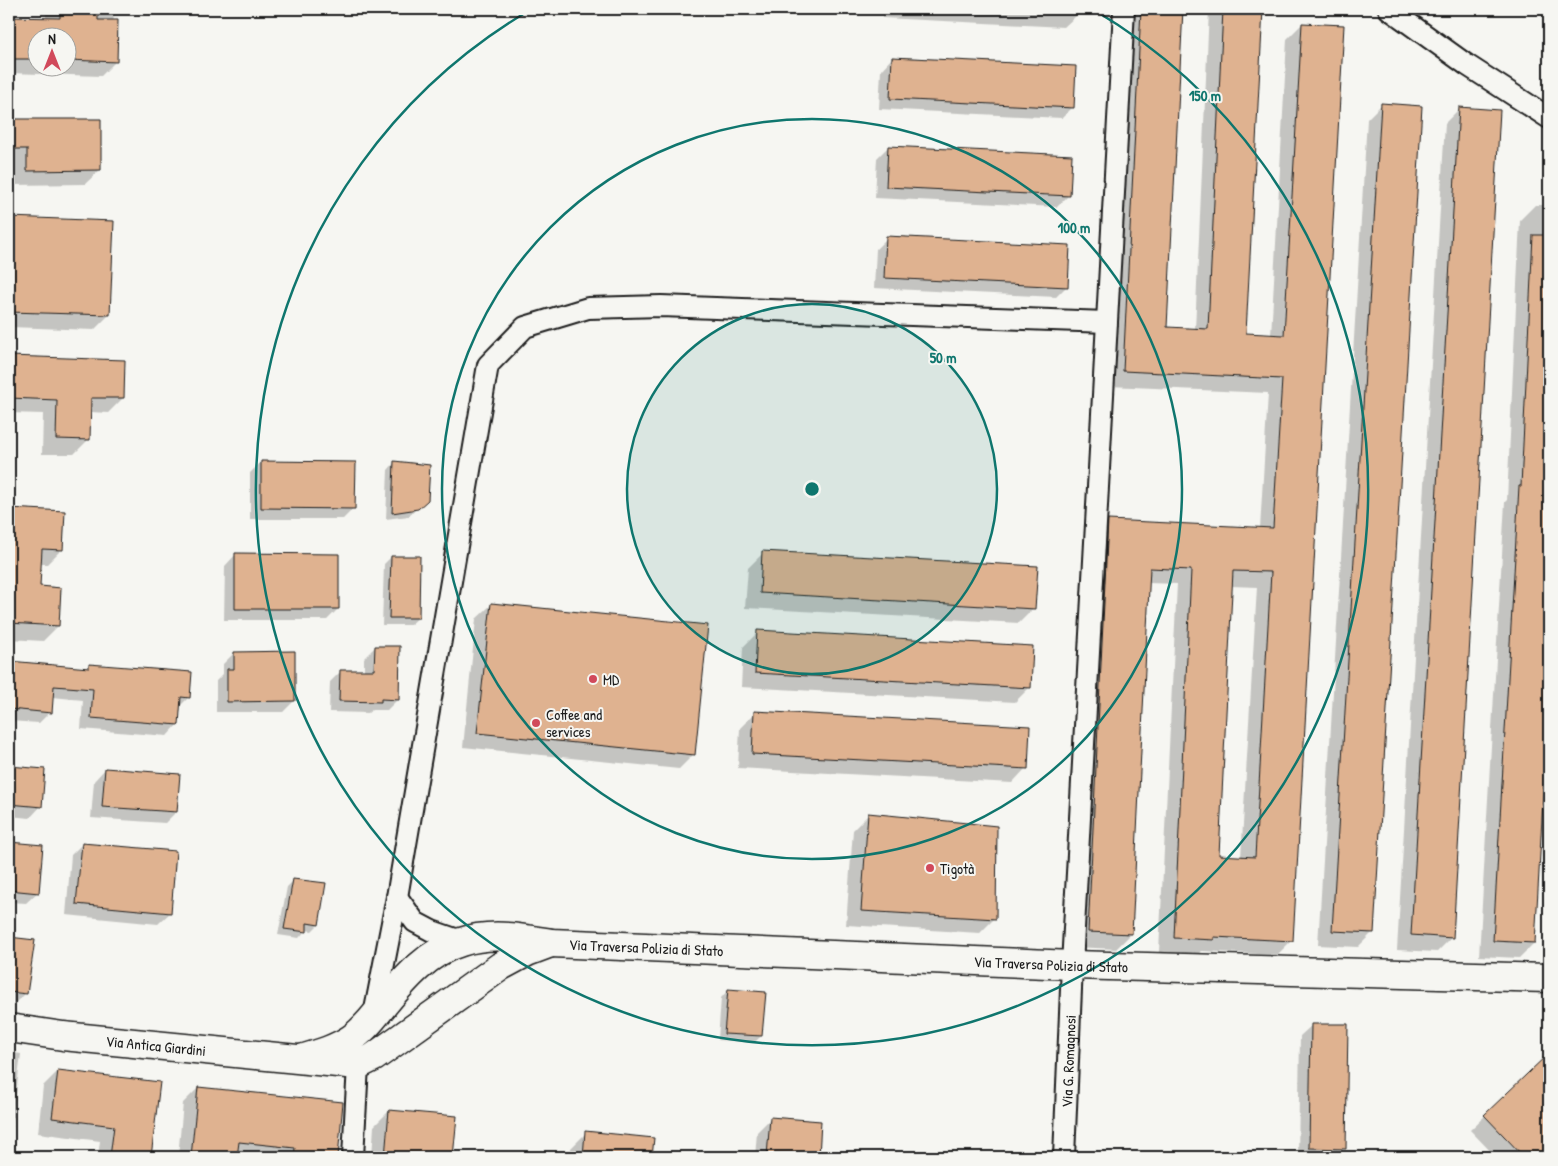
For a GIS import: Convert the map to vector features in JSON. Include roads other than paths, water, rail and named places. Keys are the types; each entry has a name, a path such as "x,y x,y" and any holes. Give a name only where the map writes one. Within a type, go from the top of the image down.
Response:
{"street":[{"name":"Via G. Romagnosi","path":"1064,1157 1072,965 1124,9"},
{"path":"1389,9 1467,65 1549,118"},
{"path":"353,1157 366,1061 397,897 488,365 525,327 588,308 661,306 1107,322"},
{"path":"397,897 415,922 432,932 461,941 473,962 477,983"},
{"name":"Via Antica Giardini","path":"301,1059 328,1051 351,1039 374,1018 394,992 415,970 444,948 461,941 486,937 513,936 551,943"},
{"path":"366,1061 420,1025 501,966 527,952 551,943"},
{"name":"Via Traversa Polizia di Stato","path":"551,943 1072,965 1549,978"},
{"path":"394,992 403,1012 420,1025"},
{"name":"Via Antica Giardini","path":"9,1028 63,1036 301,1059 366,1061"}],"place":[{"name":"MD","path":"593,679"},
{"name":"Coffee and services","path":"536,723"},
{"name":"Tigotà","path":"930,868"}]}
